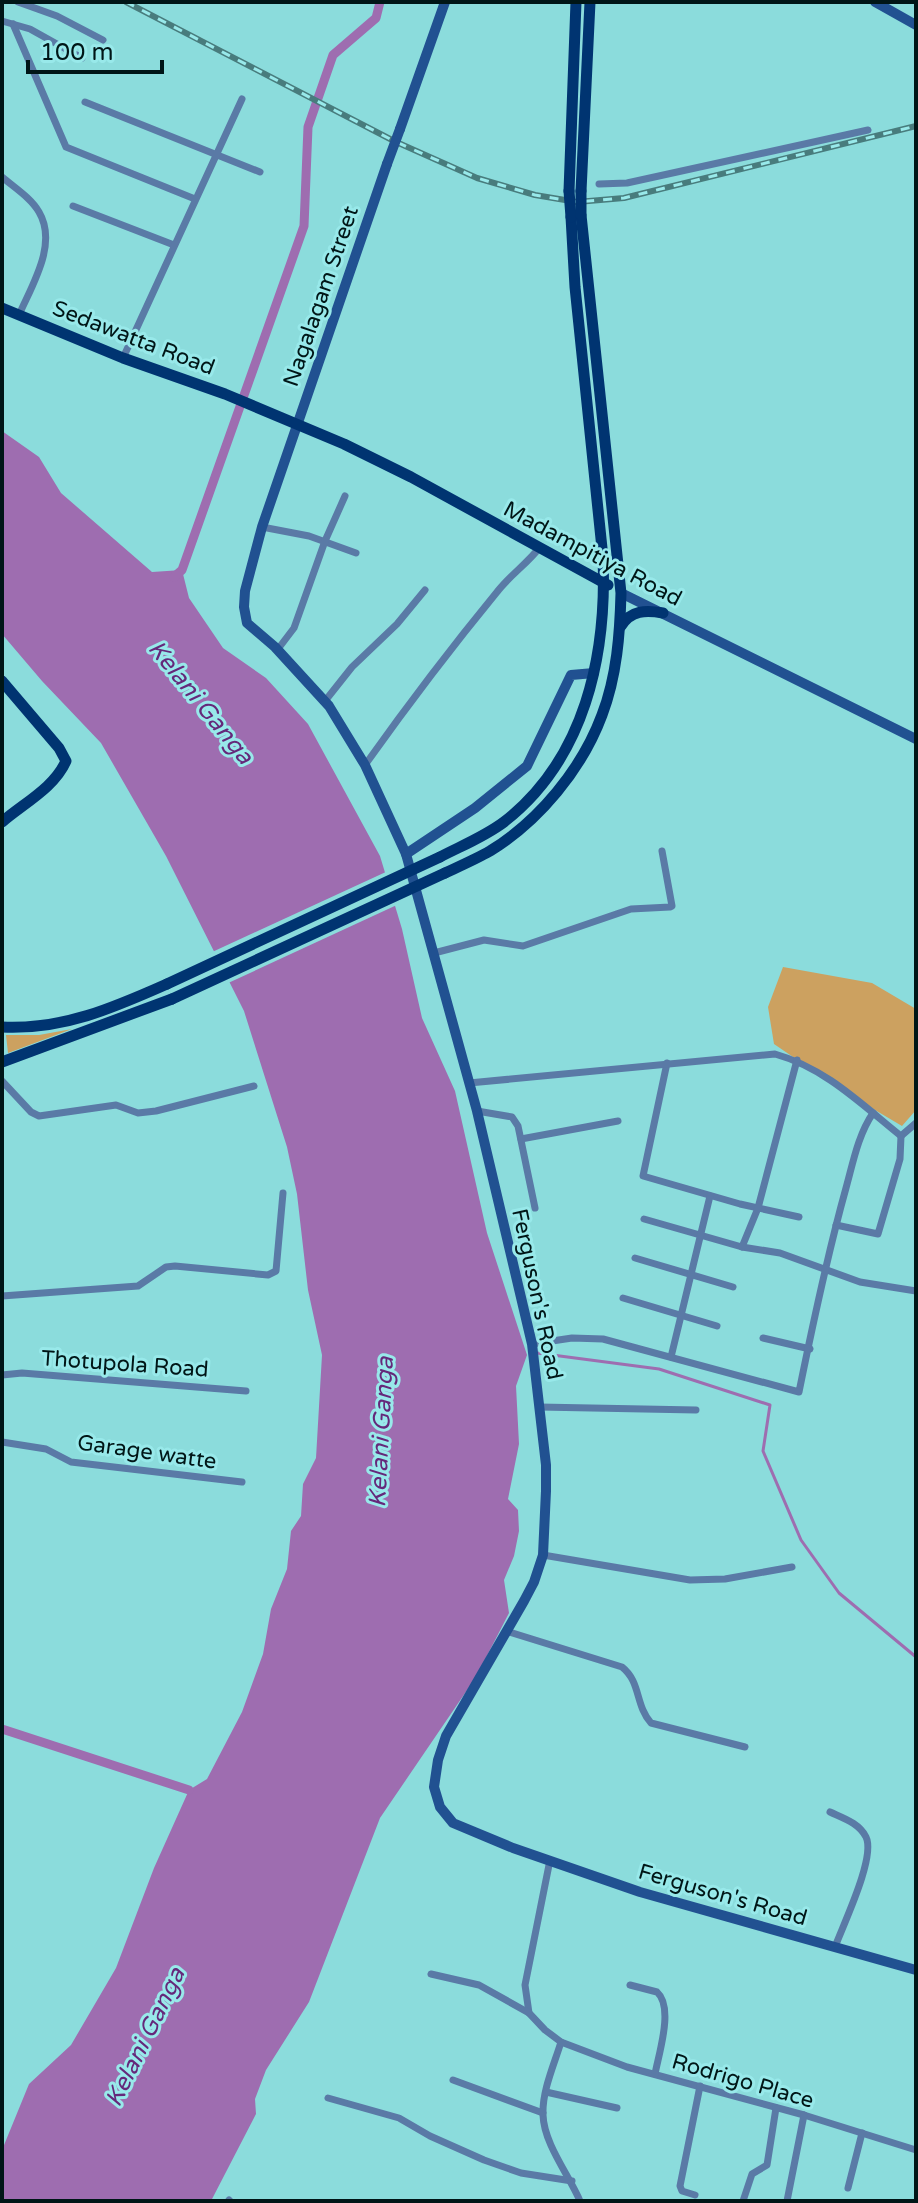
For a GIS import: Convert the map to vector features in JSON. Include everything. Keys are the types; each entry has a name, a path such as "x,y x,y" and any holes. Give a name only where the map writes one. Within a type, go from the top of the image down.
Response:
{"main road":[{"path":"2,1027 51,1026 84,1018 167,984 440,857 481,837 529,800 566,753 585,707 594,673 603,628 604,583 575,287 576,2"},
{"path":"575,191 590,2"},
{"path":"2,1062 172,999 491,850 540,813 579,762 602,714 621,626 621,593 576,216"},
{"name":"Sedawatta Road","path":"2,308 123,358 251,404"},
{"name":"Madampitiya Road","path":"251,404 411,477 621,593"},
{"path":"582,571 593,570 603,558"},
{"path":"621,626 625,619 636,613 663,613"},
{"path":"2,681 59,748 66,761 60,773 46,787 2,822"}],"street":[{"path":"18,2 57,16 103,40"},
{"name":"Nagalagam Street","path":"244,607 245,591 262,527 445,2"},
{"path":"875,2 916,25"},
{"path":"2,21 55,41 82,58"},
{"path":"13,24 66,147 195,199"},
{"path":"123,358 242,99"},
{"path":"85,102 260,172"},
{"path":"599,184 627,183 868,130"},
{"path":"2,177 28,198 40,213 46,235 43,259 19,315"},
{"path":"73,206 174,245"},
{"path":"278,649 294,628 325,541 345,496"},
{"path":"262,527 325,541 356,553"},
{"path":"365,765 447,653 500,587 540,547"},
{"path":"325,701 352,667 397,624 425,590"},
{"name":"Madampitiya Road","path":"621,593 916,739"},
{"name":"Ferguson's Road","path":"244,607 247,623 278,649 325,701 365,765 406,854 477,1111 532,1344 546,1465 543,1555 534,1582 446,1736 434,1787 440,1807 453,1823 640,1892 916,1970"},
{"path":"406,854 475,808 527,766 571,675 594,673"},
{"path":"434,953 484,940 523,946 631,909 670,907 662,851"},
{"path":"469,1083 775,1054 797,1060 821,1072 901,1136"},
{"path":"742,1247 758,1208 797,1060"},
{"path":"667,1063 643,1176 799,1217"},
{"path":"2,1081 31,1112 39,1116 116,1105 138,1113 156,1111 254,1086"},
{"path":"477,1111 512,1117 518,1126 535,1208"},
{"path":"532,1344 591,1337 799,1392 836,1225 864,1129 873,1113"},
{"path":"521,1139 618,1121"},
{"path":"836,1225 878,1234 900,1159 901,1136 916,1123"},
{"path":"2,1296 138,1286 166,1267 175,1266 268,1275 276,1271 283,1193"},
{"path":"671,1357 710,1196"},
{"path":"644,1219 742,1247 780,1253 860,1282 916,1291"},
{"path":"635,1258 733,1287"},
{"path":"623,1298 717,1326"},
{"path":"763,1338 810,1349"},
{"name":"Thotupola Road","path":"2,1375 22,1373 246,1391"},
{"path":"539,1407 696,1410"},
{"name":"Garage watte","path":"2,1442 46,1449 71,1462 242,1482"},
{"path":"543,1555 690,1580 725,1579 792,1567"},
{"path":"506,1631 622,1667 631,1674 637,1685 643,1715 651,1723 745,1747"},
{"path":"830,1812 856,1824 867,1837 868,1846 866,1863 835,1947"},
{"path":"529,2013 525,1985 550,1860"},
{"path":"431,1974 479,1985 529,2013"},
{"path":"630,1985 657,1992 664,2003 664,2023 655,2074"},
{"name":"Rodrigo Place","path":"529,2013 561,2042 597,2057 916,2150"},
{"path":"561,2042 543,2113 548,2135 580,2201"},
{"path":"453,2080 543,2113"},
{"path":"695,2195 682,2191 680,2186 700,2086"},
{"path":"546,2092 617,2108"},
{"path":"328,2098 399,2118 430,2136 521,2173 572,2181"},
{"path":"743,2201 752,2174 767,2165 776,2108"},
{"path":"787,2201 804,2115"},
{"path":"848,2188 862,2133"}],"shaded area":[{"path":"783,967 872,983 916,1009 916,1110 902,1126 774,1044 768,1007"},
{"path":"72,1029 8,1053 6,1035 39,1035"}],"water":[{"name":"Kelani Ganga","path":"2,431 39,457 61,493 152,572 182,570 189,598 223,648 266,678 308,724 380,856 402,929 422,1018 455,1091 487,1233 527,1355 516,1386 519,1444 508,1499 518,1510 519,1531 514,1556 504,1580 509,1613 476,1677 380,1818 309,2002 266,2070 255,2099 256,2114 211,2201 2,2201 2,2150 29,2084 71,2045 116,1968 154,1868 189,1790 207,1779 242,1712 263,1654 271,1609 287,1569 291,1531 301,1516 303,1484 316,1458 322,1355 308,1290 297,1194 287,1147 244,1011 166,856 101,743 2,634"}],"pier":[{"path":"388,871 399,904 226,984 210,953"}],"waterway":[{"path":"174,577 182,570 304,226 308,127 333,55 376,18 380,2"},
{"path":"537,1353 659,1369 770,1405 763,1451 801,1540 839,1593 916,1657"},
{"path":"2,1729 189,1790"}],"railway":[{"path":"126,2 394,141 477,178 535,195 577,202 624,198 916,126"}]}
